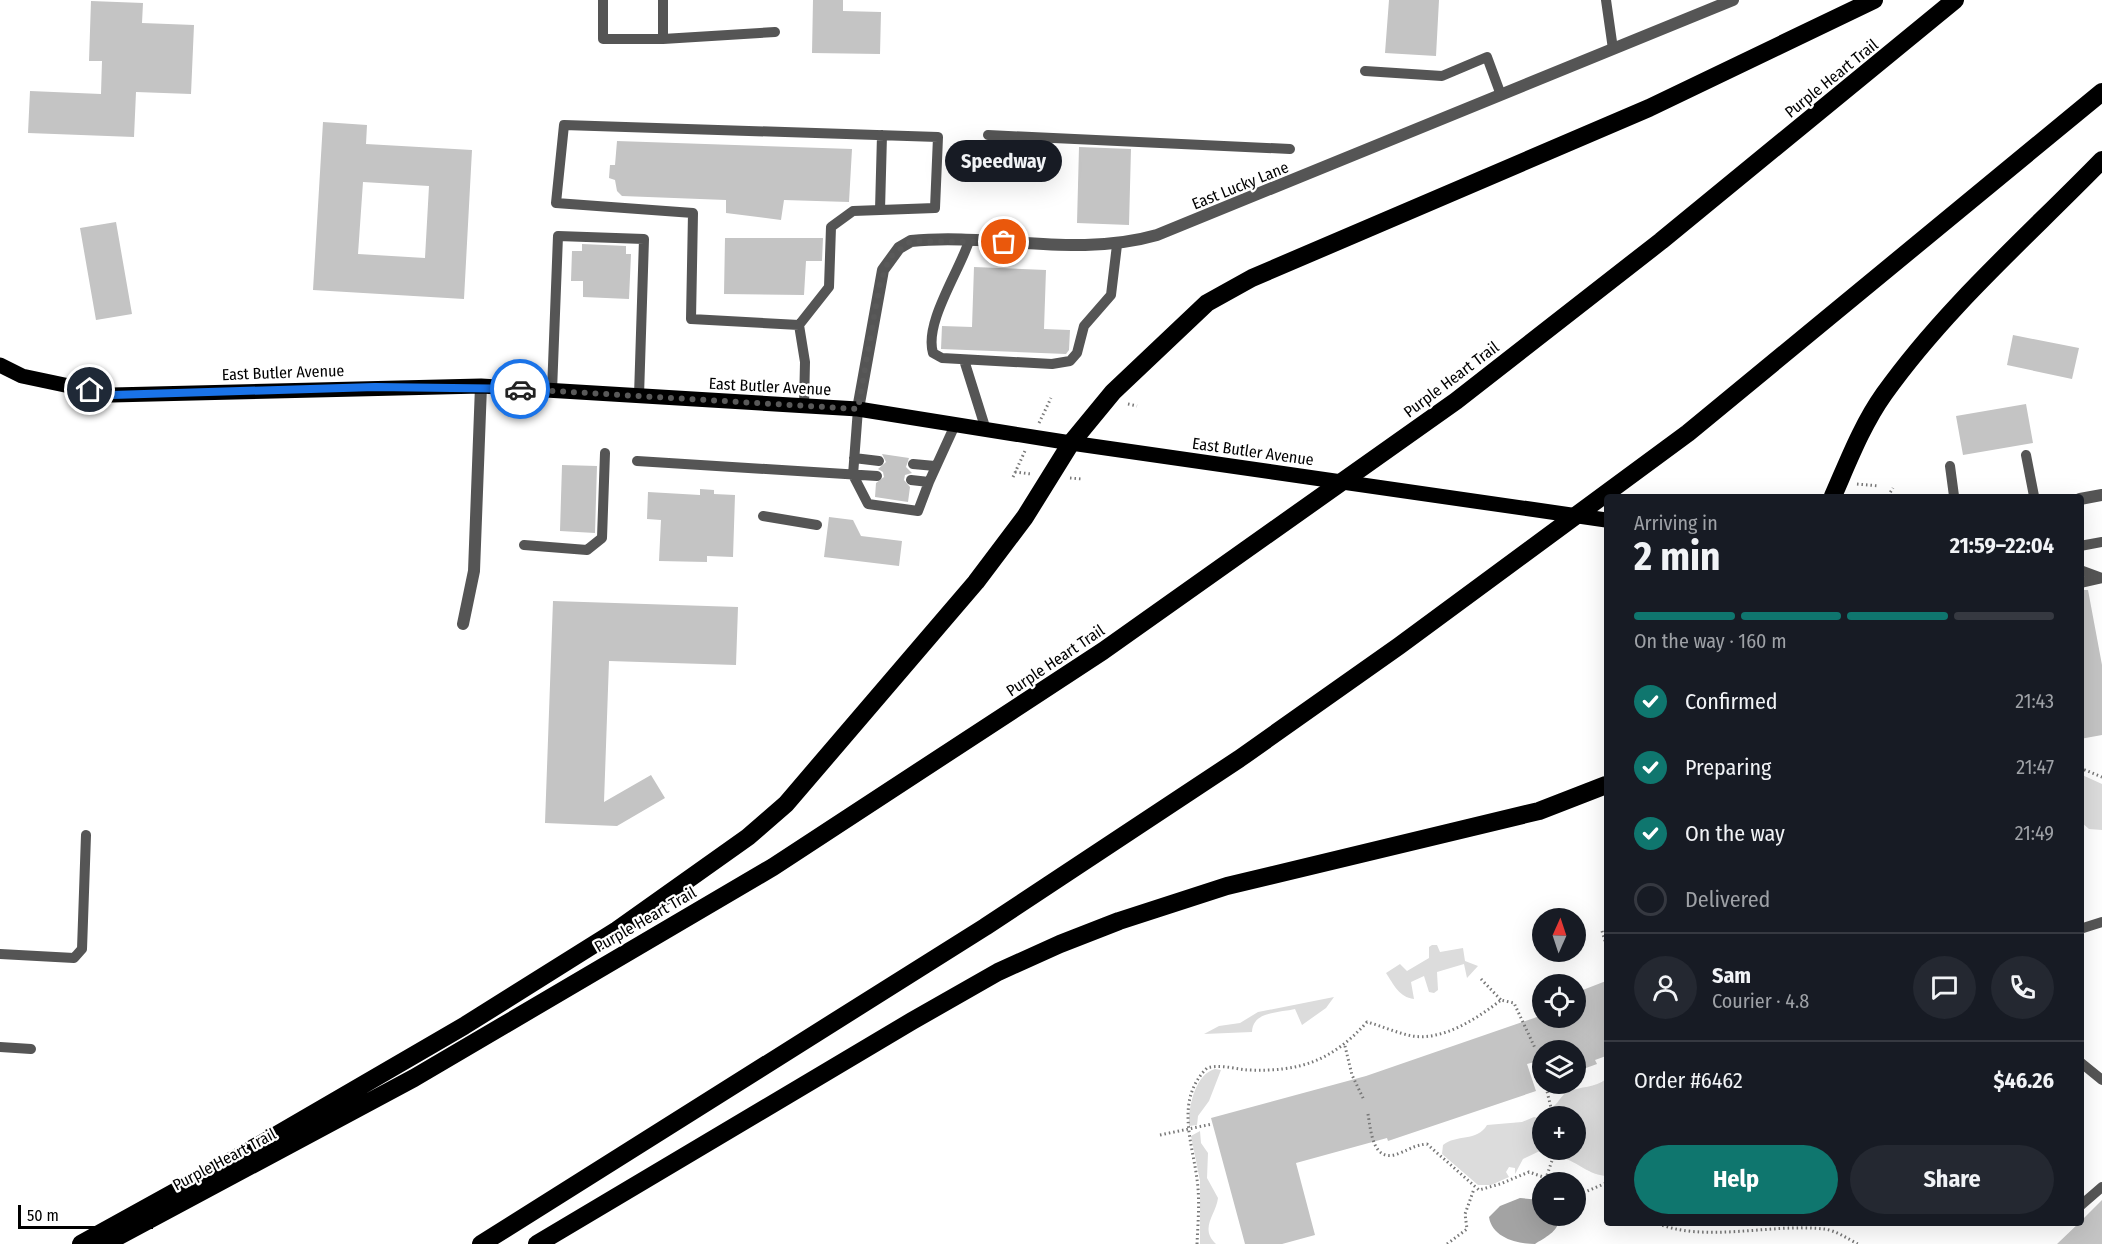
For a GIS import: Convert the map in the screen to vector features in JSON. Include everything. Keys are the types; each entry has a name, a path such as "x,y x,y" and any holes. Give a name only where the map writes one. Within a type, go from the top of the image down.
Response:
{"highway":[{"path":"81,1244 251,1150 464,1026 617,930 748,837 786,804 961,600 1025,517 1071,443 1113,392 1207,303 1243,283 1649,108 1874,0"},
{"name":"Purple Heart Trail","path":"104,1244 414,1078 773,867 1103,651 1456,401 1661,242 1955,0"},
{"path":"1606,494 1688,433 2102,92"},
{"path":"1834,494 1854,448 1883,395 1944,320 2102,160"},
{"path":"481,1244 985,927 1239,759 1477,590 1604,496"},
{"path":"537,1244 912,1021 998,972 1060,944 1119,921 1227,886 1539,811 1604,786"}],"main road":[{"name":"East Butler Avenue","path":"0,365 22,376 112,395 481,386 858,409 1071,443 1604,520"}],"street":[{"name":"East Lucky Lane","path":"858,409 880,283 890,257 911,241 1117,245 1157,236 1733,0"},
{"path":"463,624 474,572 481,386"},
{"path":"2084,498 2102,495"}],"lane":[{"path":"603,0 603,39 663,39 775,32"},
{"path":"663,0 663,39"},
{"path":"1606,0 1613,49"},
{"path":"1365,71 1442,76 1486,57 1501,95"},
{"path":"799,325 691,320 693,213 556,203 564,125 938,137 935,208 853,211 831,227 829,288 799,325 805,362 804,406"},
{"path":"880,210 882,135"},
{"path":"988,135 1290,149"},
{"path":"552,391 558,236 644,239 639,396"},
{"path":"969,241 961,265 940,303 930,343 933,353 942,358 1052,364 1070,361 1077,352 1084,326 1111,295 1117,245"},
{"path":"964,360 986,430"},
{"path":"858,409 853,475 868,504 918,511 935,466 955,425"},
{"path":"524,545 586,550 602,538 605,453"},
{"path":"2026,455 2034,494"},
{"path":"854,458 879,460"},
{"path":"637,461 765,467 877,476"},
{"path":"913,464 935,466"},
{"path":"1950,466 1954,494"},
{"path":"911,480 929,482"},
{"path":"763,516 817,525"},
{"path":"2084,545 2102,542"},
{"path":"2084,571 2102,578"},
{"path":"2084,582 2102,578"},
{"path":"0,954 74,958 82,949 86,835"},
{"path":"2084,928 2102,922"},
{"path":"0,1047 31,1049"},
{"path":"2084,1065 2102,1080"},
{"path":"2084,1202 2102,1186"}],"path":[{"path":"1889,494 1893,488"},
{"path":"2084,770 2102,777"},
{"path":"1602,931 1604,938"},
{"path":"1481,979 1502,1001 1514,1003 1532,1042"},
{"path":"1197,1244 1198,1186 1187,1131 1190,1097 1207,1068 1283,1070 1319,1060 1345,1045 1367,1022 1414,1036 1435,1034 1467,1023 1502,1001"},
{"path":"1345,1045 1352,1075 1364,1100"},
{"path":"1368,1114 1372,1138 1379,1152 1385,1155 1399,1154 1415,1145 1427,1144 1449,1162 1474,1188 1489,1188 1529,1172 1532,1173"},
{"path":"1160,1135 1212,1124"},
{"path":"1586,1192 1604,1184"},
{"path":"1447,1244 1467,1229 1465,1214 1474,1188"},
{"path":"1660,1226 1673,1234"},
{"path":"1692,1237 1739,1237 1785,1229 1826,1229 1858,1244"}],"shaded area":[{"path":"2084,776 2102,784 2102,830 2089,829 2084,825"},
{"path":"1437,945 1440,952 1463,948 1465,961 1478,966 1467,978 1464,964 1437,972 1438,990 1434,993 1429,992 1424,976 1411,982 1414,999 1404,996 1397,990 1386,973 1400,964 1407,971 1429,958 1429,947"},
{"path":"1334,997 1326,1008 1302,1025 1295,1009 1274,1012 1262,1017 1253,1025 1252,1032 1204,1034 1219,1026 1240,1023 1258,1012"},
{"path":"1215,1069 1221,1070 1209,1101 1198,1116 1197,1125 1189,1126 1190,1110 1198,1084 1202,1077"},
{"path":"1604,1080 1604,1176 1568,1160 1586,1160 1586,1106 1554,1106 1565,1094 1586,1094 1586,1087"},
{"path":"1532,1118 1532,1155 1523,1159 1515,1174 1515,1168 1509,1167 1506,1172 1509,1177 1491,1185 1478,1185 1442,1154 1443,1145 1478,1134 1487,1125 1522,1122"},
{"path":"1200,1131 1201,1143 1208,1153 1207,1178 1218,1198 1209,1227 1211,1238 1216,1244 1200,1244 1200,1181 1191,1136"},
{"path":"1520,1198 1532,1199 1532,1226 1557,1226 1548,1236 1535,1244 1514,1241 1500,1235 1491,1224 1489,1217 1500,1206"}],"building":[{"path":"813,0 843,0 843,11 881,12 880,54 812,53"},
{"path":"1389,0 1439,0 1436,56 1385,53"},
{"path":"91,1 143,3 142,23 194,25 191,94 136,92 134,137 28,133 30,91 101,94 102,61 89,61"},
{"path":"323,122 367,125 366,144 472,150 464,299 313,290","holes":["363,182 429,186 425,258 358,254"]},
{"path":"617,141 852,149 849,202 784,200 781,220 726,213 726,200 622,196 617,191 615,180 609,178 610,165 615,165"},
{"path":"1079,147 1131,149 1129,225 1077,223"},
{"path":"116,222 132,314 96,320 80,228"},
{"path":"725,238 823,238 822,261 806,261 804,295 724,294"},
{"path":"582,244 626,246 626,254 631,254 629,299 583,297 583,281 571,281 572,251 582,251"},
{"path":"974,267 1046,270 1044,329 1070,330 1069,350 1066,354 941,349 942,326 972,327"},
{"path":"2013,335 2079,348 2072,379 2007,365"},
{"path":"2026,404 2033,443 1963,455 1956,416"},
{"path":"882,454 909,458 906,467 912,473 905,475 904,480 910,487 908,502 875,497 876,483 884,477 883,472 878,469 886,462"},
{"path":"562,465 597,466 595,533 560,531"},
{"path":"700,489 714,490 714,494 735,495 733,557 707,556 707,562 659,561 661,520 647,519 648,492 700,495"},
{"path":"829,517 853,520 861,536 902,541 899,566 824,557"},
{"path":"2084,590 2088,590 2102,665 2102,735 2084,738"},
{"path":"553,601 738,607 736,665 609,661 604,802 651,775 665,798 617,826 545,823"},
{"path":"1604,982 1604,1057 1595,1060 1597,1064 1586,1068 1586,1040 1532,1040 1532,1063 1527,1064 1532,1079 1532,1092 1388,1141 1387,1138 1296,1163 1315,1235 1282,1244 1245,1244 1211,1118 1366,1076 1532,1019 1532,1028 1586,1028 1586,989"},
{"path":"2102,1200 2102,1244 2057,1244 2076,1226 2084,1226 2084,1218"}],"way so far":[{"path":"520,389 858,409 880,283 883,270 890,257 911,241 1004,242"}],"place":[{"name":"Speedway","path":"1004,242"}],"route":[{"path":"90,390 112,395 375,387 481,386 520,389"}]}
